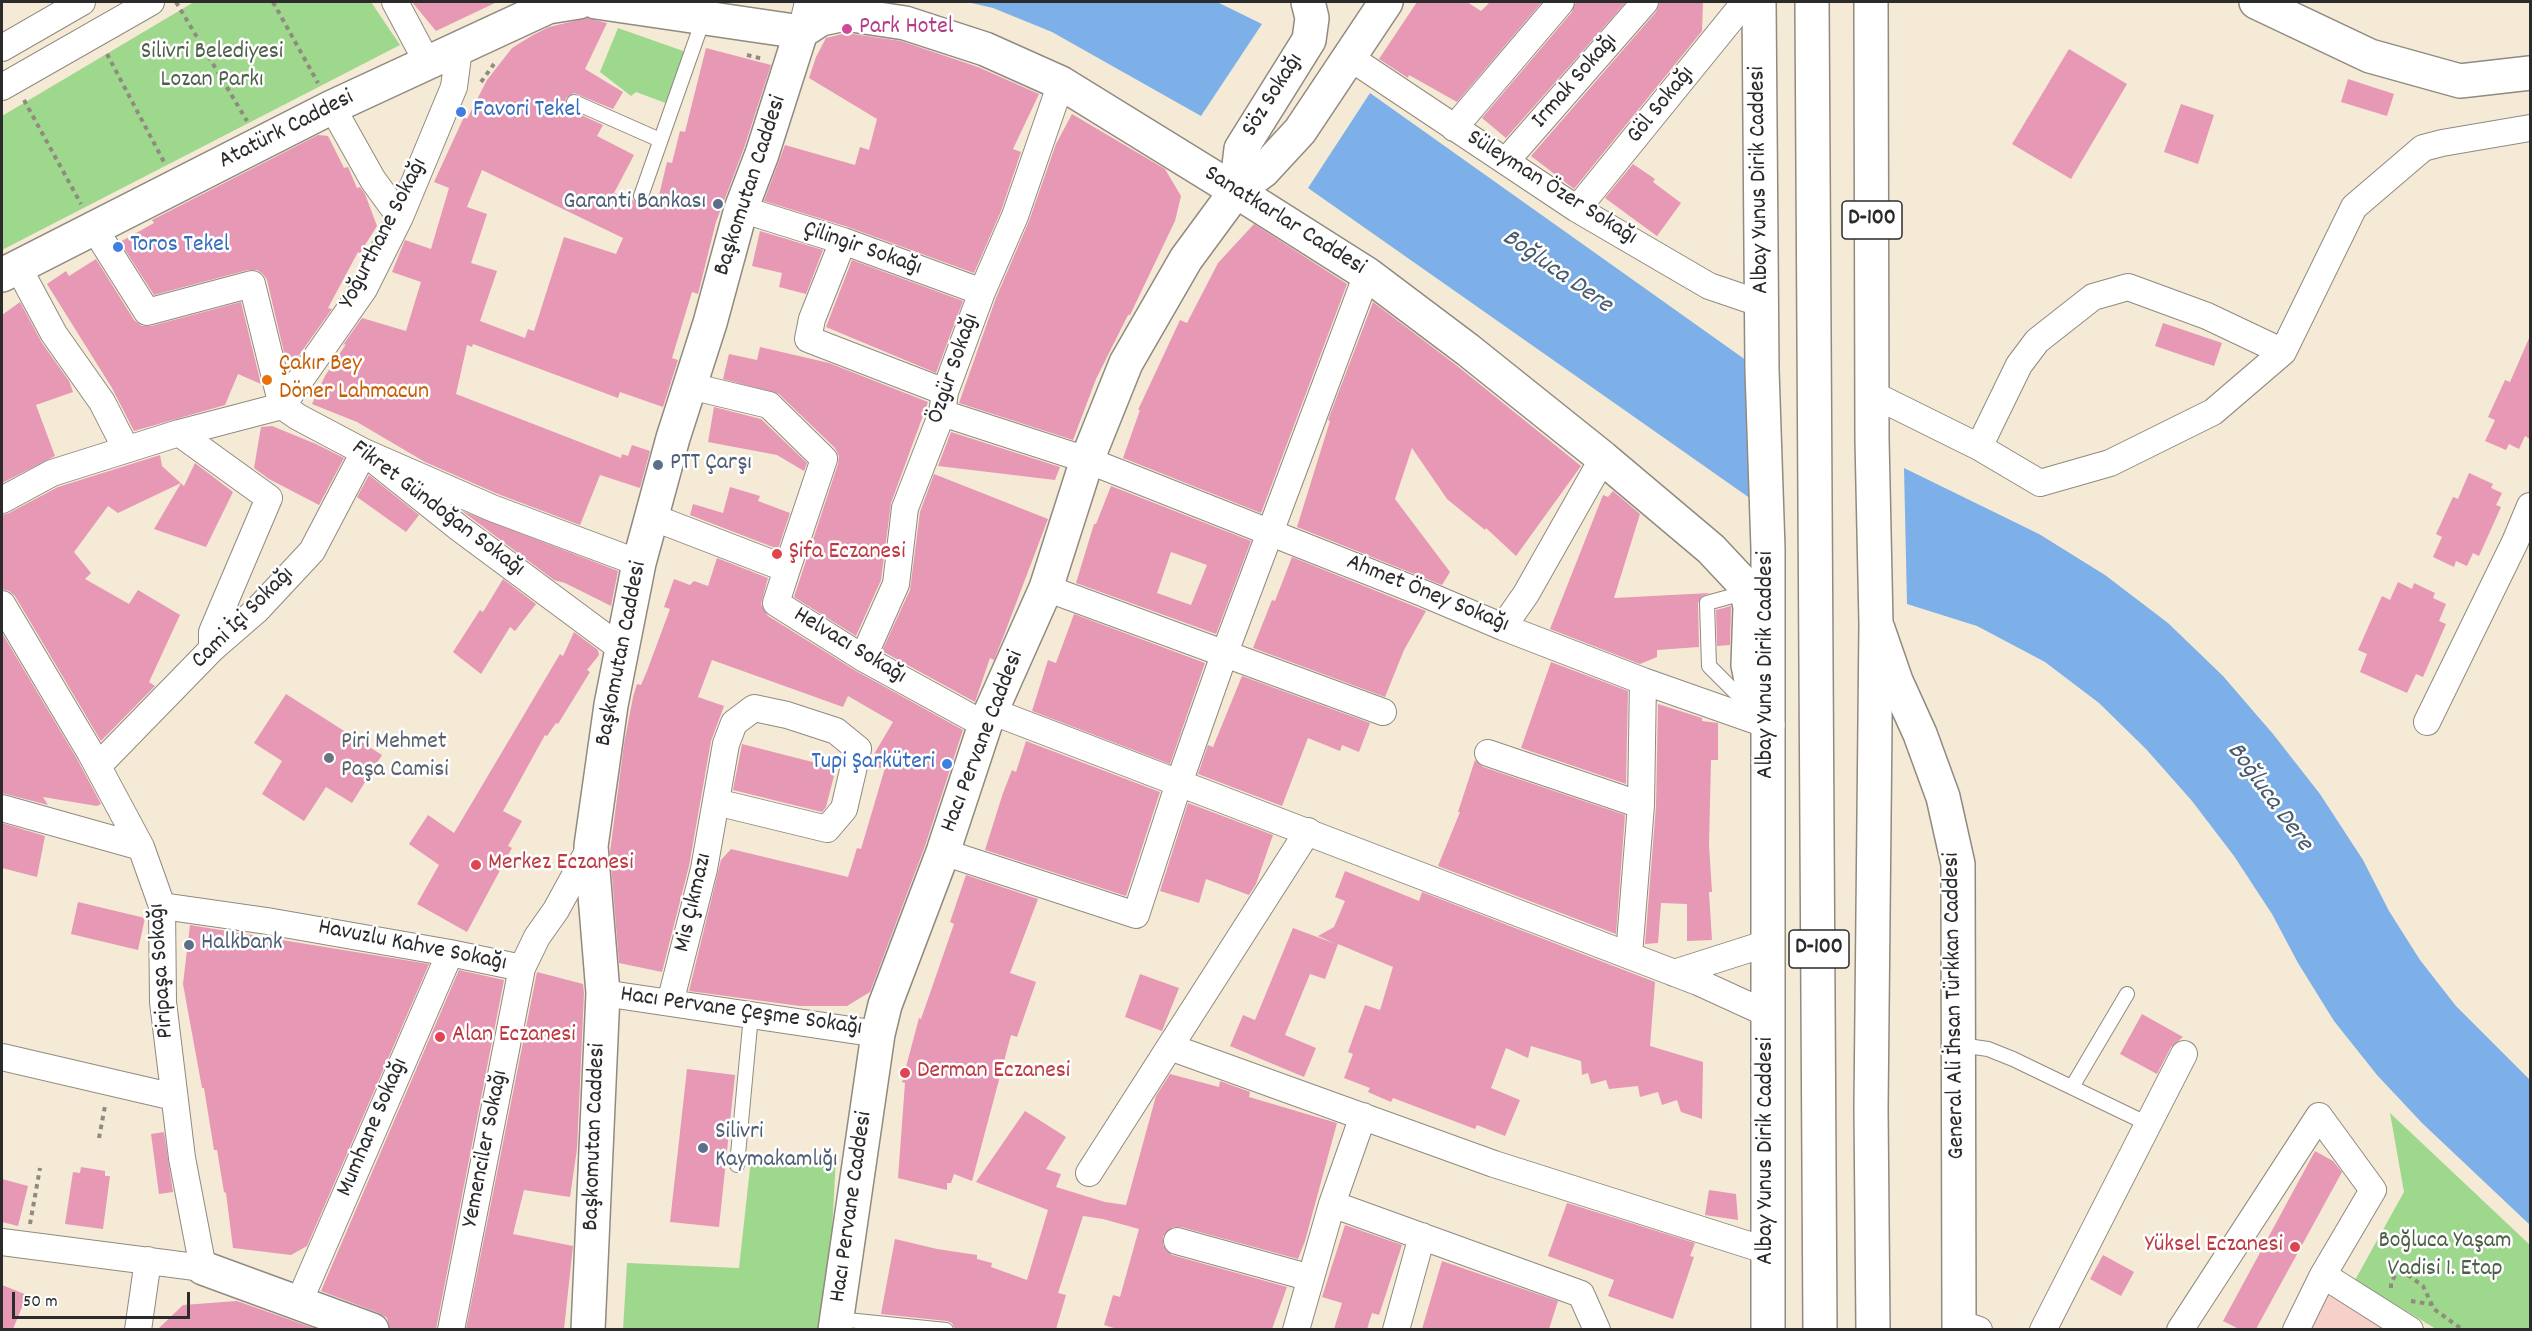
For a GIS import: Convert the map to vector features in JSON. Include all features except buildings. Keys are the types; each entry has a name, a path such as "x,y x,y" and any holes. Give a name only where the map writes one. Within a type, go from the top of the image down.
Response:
{"main road":[{"name":"Atatürk Caddesi","path":"10,271 176,186 327,99 459,49 548,7 579,2"},
{"path":"596,2 655,6 704,17 804,17"},
{"name":"Söz Sokağı","path":"1236,191 1241,149 1309,40 1312,18 1308,2"},
{"path":"1236,191 1263,171 1300,131 1385,2"},
{"name":"Albay Yunus Dirik Caddesi","path":"1759,2 1762,370 1767,534 1768,1329"},
{"name":"D-100","path":"1812,2 1820,1329"},
{"name":"D-100","path":"1871,2 1872,439 1876,624 1872,1097 1873,1329"},
{"path":"2256,2 2370,56 2460,81 2530,73"},
{"name":"Sanatkarlar Caddesi","path":"804,17 821,19 844,14 905,23 985,50 1061,83 1366,274 1468,350 1603,458 1711,549 1741,581 1747,592 1750,607 1748,665 1754,695 1768,725"},
{"name":"Başkomutan Caddesi","path":"588,1329 603,993 591,846 611,705 639,563 741,209 762,154 804,17"},
{"name":"Hacı Pervane Caddesi","path":"836,1324 885,1005 944,852 988,718 1046,588 1087,460 1126,363 1186,259 1236,191"},
{"path":"1711,549 1756,558 1767,534"},
{"name":"General Ali İhsan Türkkan Caddesi","path":"1876,624 1896,681 1920,734 1943,796 1958,864 1966,1327"},
{"path":"202,1268 372,1329"}],"street":[{"path":"2,48 82,2"},
{"path":"8,84 151,2"},
{"path":"395,2 427,62"},
{"path":"1454,128 1561,2"},
{"name":"Irmak Sokağı","path":"1506,161 1645,2"},
{"name":"Göl Sokağı","path":"1577,209 1745,2"},
{"name":"Yoğurthane Sokağı","path":"282,406 364,289 400,217 454,87 459,49"},
{"name":"Süleyman Özer Sokağı","path":"1349,57 1577,209 1710,286 1762,304"},
{"name":"Özgür Sokağı","path":"863,658 896,584 905,508 982,292 1015,216 1061,83"},
{"path":"327,99 373,180 400,217"},
{"path":"1872,394 1979,447 2040,483 2110,463 2213,412 2283,352 2354,207 2423,148 2530,128"},
{"name":"Çilingir Sokağı","path":"741,209 843,241 982,292"},
{"path":"2,500 52,474 126,449 282,406 252,284 147,312 94,228"},
{"name":"Ahmet Öney Sokağı","path":"843,241 812,319 808,339 943,403 1271,532 1503,627 1643,681 1768,725"},
{"path":"10,271 102,402 126,449"},
{"path":"944,852 1136,915 1224,655 1366,274"},
{"path":"1979,447 2019,365 2037,341 2093,297 2128,287 2207,316 2283,352"},
{"path":"652,517 787,569 824,459 769,405 690,386"},
{"name":"Fikret Gündoğan Sokağı","path":"282,406 364,452 459,528 622,649"},
{"path":"179,433 269,498 212,632 212,649"},
{"path":"364,452 492,508 639,563"},
{"name":"Cami İçi Sokağı","path":"98,766 212,649 257,610 312,551 364,452"},
{"path":"1503,627 1526,594 1603,458"},
{"path":"2427,722 2523,544 2530,506"},
{"name":"Helvacı Sokağı","path":"787,569 776,603 863,658 988,718 1179,783 1308,831 1629,955 1768,1014"},
{"path":"1046,588 1383,712"},
{"name":"Piripaşa Sokağı","path":"2,604 98,766 141,847 162,906 163,1002 182,1158 202,1268"},
{"path":"1629,955 1641,805 1643,681"},
{"name":"Mis Çıkmazı","path":"670,1003 705,869 716,802 726,744 734,723 754,708 787,715 836,731 858,749 844,809 828,828 716,802"},
{"path":"1488,753 1641,805"},
{"path":"2,808 141,847"},
{"path":"1089,1173 1308,831"},
{"name":"Havuzlu Kahve Sokağı","path":"162,906 267,921 522,968 537,937 556,910 591,846"},
{"path":"1674,973 1768,943"},
{"name":"Mumhane Sokağı","path":"299,1302 450,953"},
{"name":"Yemenciler Sokağı","path":"451,1329 522,968"},
{"name":"Hacı Pervane Çeşme Sokağı","path":"603,993 879,1034"},
{"path":"1170,1047 1494,1164 1768,1251"},
{"path":"2043,1329 2184,1054"},
{"path":"2,1057 174,1097"},
{"path":"1296,1329 1332,1204 1363,1116"},
{"path":"2180,1329 2319,1116 2373,1190 2323,1275 2296,1329"},
{"path":"1332,1204 1581,1294 1594,1328"},
{"path":"1396,1329 1422,1236"},
{"path":"1178,1241 1311,1278"},
{"path":"2,1242 202,1268"},
{"path":"138,1329 148,1260"},
{"path":"2323,1275 2410,1329"}],"lane":[{"path":"641,196 704,17"},
{"path":"574,102 660,140"},
{"path":"2072,1087 2127,994"},
{"path":"737,1165 751,1015"},
{"path":"1960,1045 1997,1052 2148,1124"},
{"path":"836,1324 945,1329"}],"path":[{"path":"176,2 251,127"},
{"path":"273,2 327,99"},
{"path":"96,33 176,186"},
{"path":"737,52 790,66"},
{"path":"478,86 499,57"},
{"path":"8,84 94,228"},
{"path":"99,1138 110,1082"},
{"path":"27,1244 40,1168"},
{"path":"2392,1292 2391,1282 2395,1276 2405,1273 2423,1286 2434,1309 2463,1329"},
{"path":"2402,1300 2430,1304"}],"shaded area":[{"path":"2329,1294 2386,1330 2310,1330"}],"green space":[{"name":"Silivri Belediyesi Lozan Parkı","path":"194,2 371,2 400,45 2,250 2,116"},
{"path":"618,28 686,52 671,105 636,92 631,96 600,72"},
{"name":"Boğluca Yaşam Vadisi 1. Etap","path":"2390,1113 2530,1245 2530,1329 2436,1329 2355,1280 2404,1192"},
{"path":"836,1156 827,1329 623,1330 627,1263 739,1268 751,1159"}],"water":[{"path":"967,2 1217,2 1262,24 1201,116 1052,32 993,8"},
{"name":"Boğluca Dere","path":"1370,93 1750,363 1754,501 1308,188"},
{"name":"Boğluca Dere","path":"1904,468 2039,534 2105,575 2168,623 2223,676 2273,734 2320,794 2363,860 2389,911 2420,960 2456,1006 2530,1080 2530,1225 2422,1123 2377,1075 2334,1021 2298,963 2272,914 2234,856 2192,801 2146,749 2099,703 2045,662 1977,626 1907,604"}],"place":[{"name":"Park Hotel","path":"847,29"},
{"name":"Favori Tekel","path":"461,112"},
{"name":"Garanti Bankası","path":"718,204"},
{"name":"Toros Tekel","path":"118,247"},
{"name":"Çakır Bey Döner Lahmacun","path":"267,380"},
{"name":"PTT Çarşı","path":"658,465"},
{"name":"Şifa Eczanesi","path":"777,554"},
{"name":"Piri Mehmet Paşa Camisi","path":"329,758"},
{"name":"Tupi Şarküteri","path":"947,764"},
{"name":"Merkez Eczanesi","path":"476,865"},
{"name":"Halkbank","path":"189,945"},
{"name":"Alan Eczanesi","path":"440,1037"},
{"name":"Derman Eczanesi","path":"905,1073"},
{"name":"Silivri Kaymakamlığı","path":"703,1148"},
{"name":"Yüksel Eczanesi","path":"2295,1247"}]}
